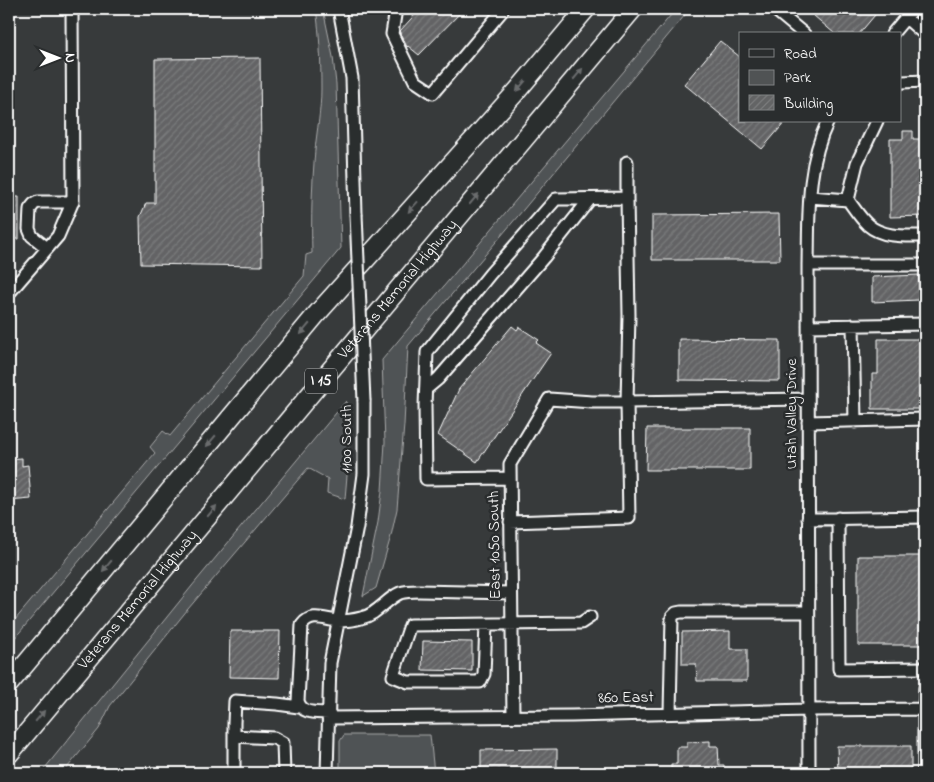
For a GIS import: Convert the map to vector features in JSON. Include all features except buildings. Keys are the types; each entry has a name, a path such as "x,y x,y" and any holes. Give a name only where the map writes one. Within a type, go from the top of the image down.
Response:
{"highway":[{"path":"9,684 315,316 517,91 586,9"},
{"name":"Veterans Memorial Highway","path":"9,754 633,9"}],"street":[{"path":"9,293 58,236 73,202 72,9"},
{"name":"1100 South","path":"327,773 330,663 357,527 364,474 364,402 352,78 339,9"},
{"path":"396,9 392,34 415,81 433,93 502,11 500,9"},
{"path":"774,9 802,32"},
{"path":"894,32 910,13 925,34"},
{"path":"902,82 925,81"},
{"name":"Utah Valley Drive","path":"809,773 808,265 810,197 813,169 818,145 828,122"},
{"path":"848,200 857,163 877,122"},
{"path":"510,522 629,518 627,162"},
{"path":"810,197 848,200 867,224 877,231 899,236 925,236"},
{"path":"510,478 426,479 426,352 490,274 556,199 627,198"},
{"path":"426,389 438,379 519,286 590,199"},
{"path":"47,248 32,236 29,229 30,209 38,202 73,202"},
{"path":"808,265 925,265"},
{"path":"808,326 925,324"},
{"path":"853,325 855,422"},
{"name":"East 1050 South","path":"513,716 510,464 549,399 627,402"},
{"path":"627,402 808,399"},
{"path":"808,422 925,419"},
{"path":"808,519 925,517"},
{"path":"838,518 839,669 925,668"},
{"path":"299,707 302,625 308,619 316,617 338,621 362,618 371,615 398,594 407,591 511,593"},
{"path":"670,713 672,617 676,613 808,612"},
{"path":"486,625 484,674 480,682 408,682 393,676 410,626 580,623 590,617"},
{"path":"924,773 925,688"},
{"name":"860 East","path":"234,736 235,701 299,707 304,711 329,715 572,716 925,709"},
{"path":"234,773 234,736 274,738 284,743 284,773"}],"green space":[{"path":"316,9 323,9 333,57 336,84 341,248 9,645 9,627 155,453 150,447 163,431 170,436 304,276 306,255 312,253 313,176 321,97 320,49"},
{"path":"676,9 690,9 408,346 397,509 376,588 363,596 378,522 382,491 385,442 382,360"},
{"path":"346,401 349,452 345,499 327,493 328,479 308,468 188,609 110,706 99,729 63,773 41,773 192,586"},
{"path":"344,735 430,735 434,773 340,773 340,741"}]}
